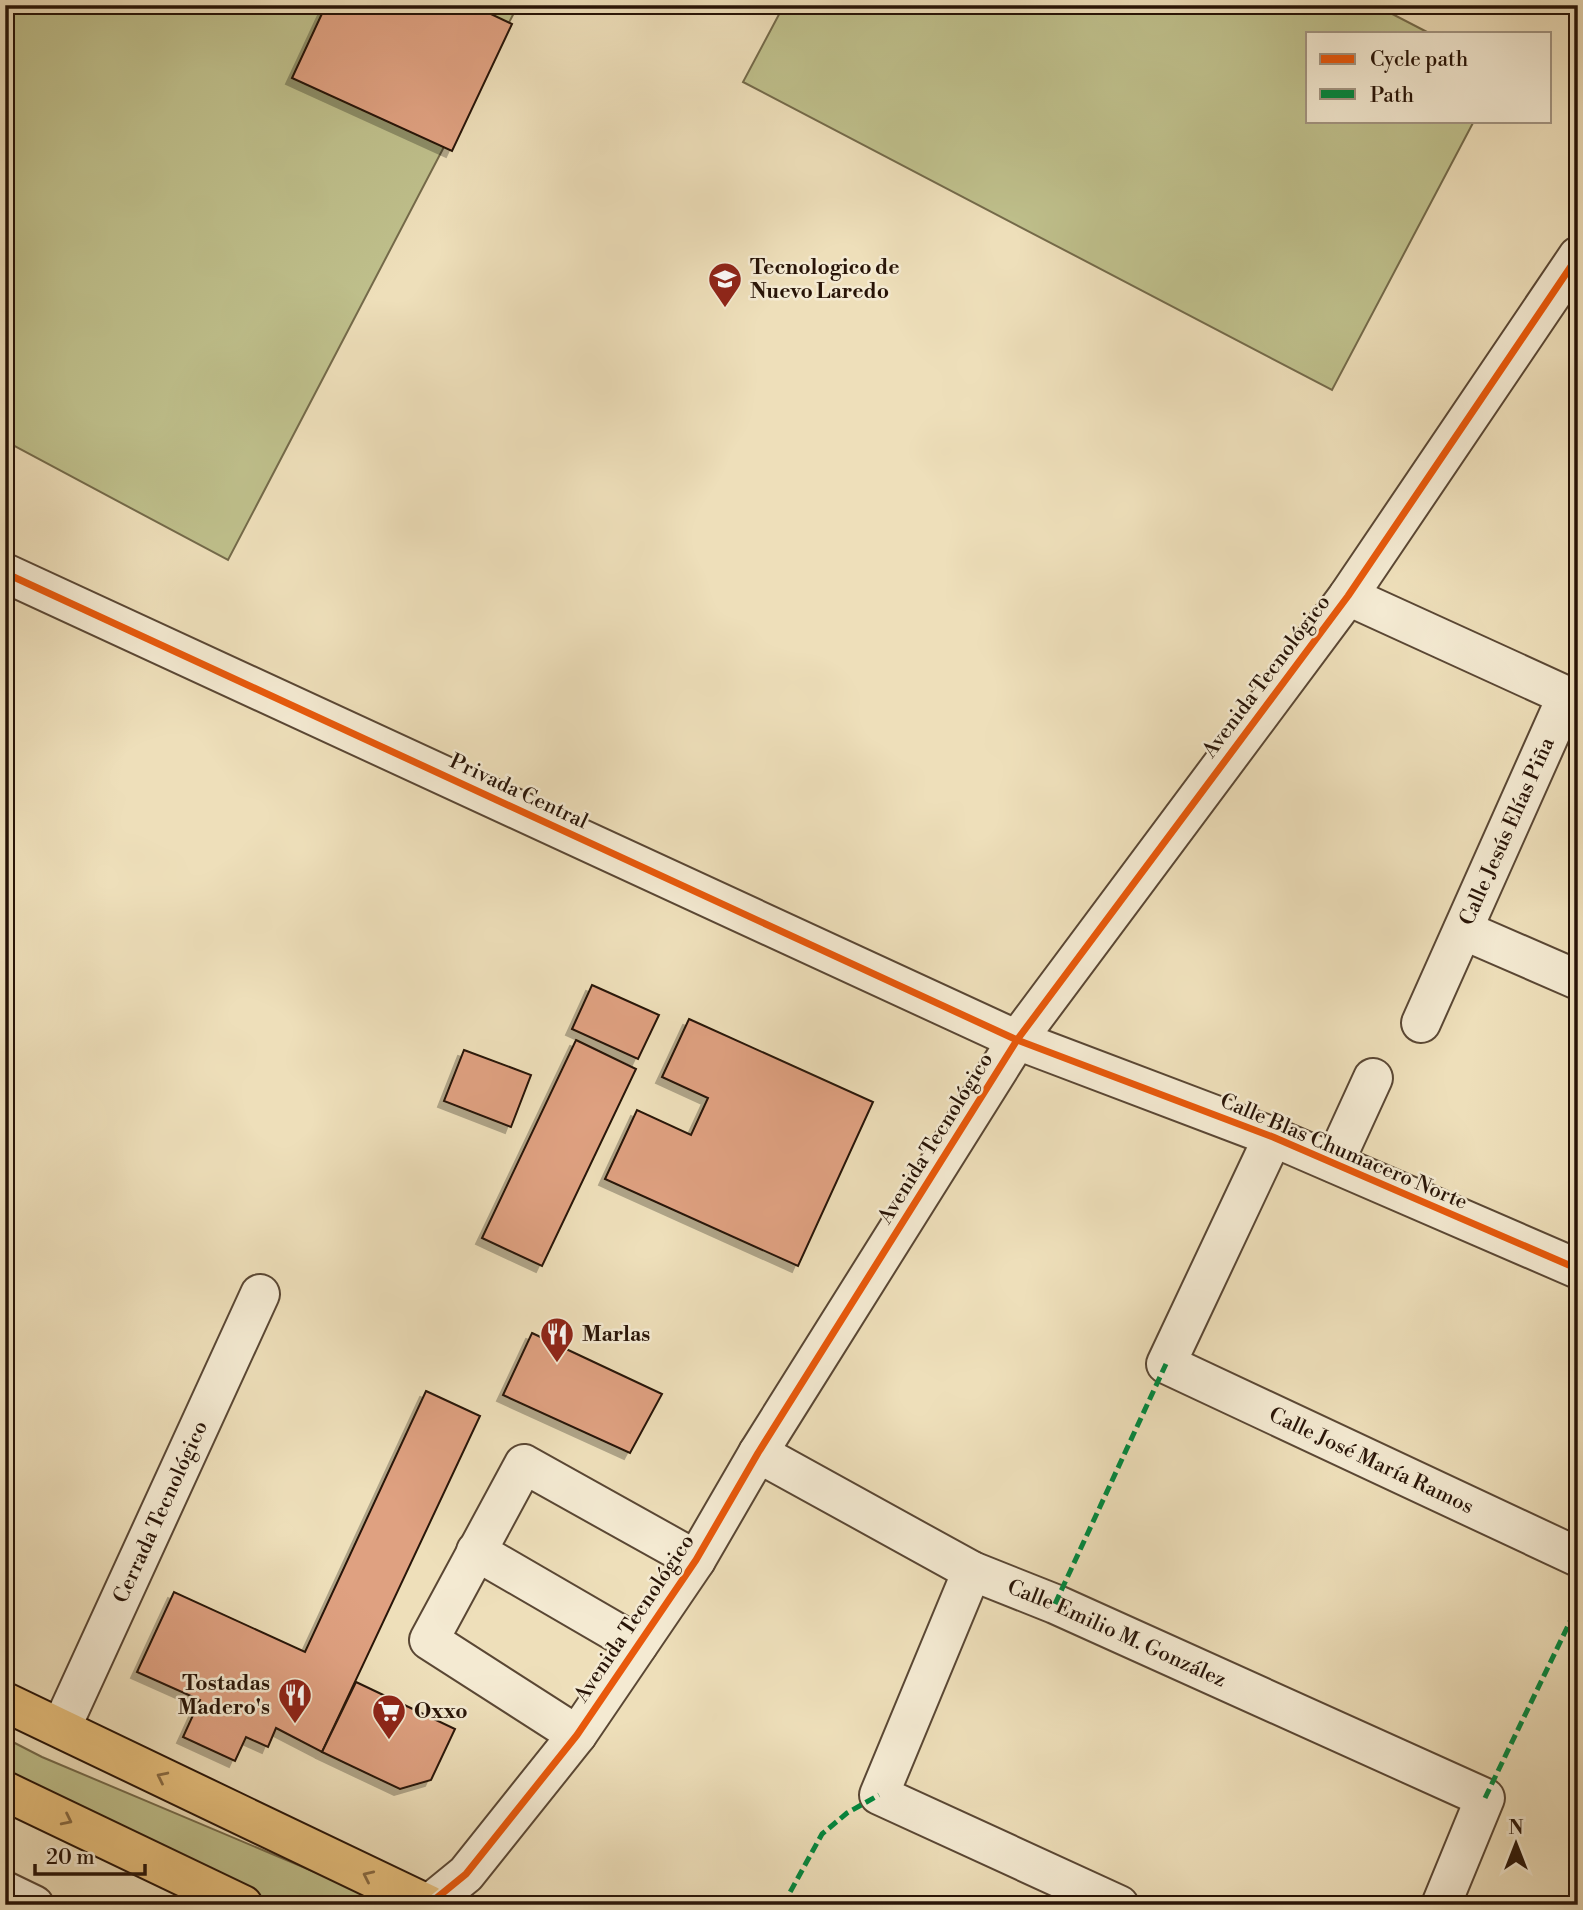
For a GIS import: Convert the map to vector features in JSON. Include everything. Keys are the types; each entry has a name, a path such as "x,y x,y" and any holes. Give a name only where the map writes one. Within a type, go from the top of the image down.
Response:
{"main road":[{"path":"5,1702 429,1905"},
{"path":"5,1791 222,1900"}],"street":[{"name":"Avenida Tecnológico","path":"429,1905 463,1889 577,1735 696,1560 758,1453 1017,1040 1348,596 1578,256"},
{"name":"Privada Central","path":"5,573 1017,1040"},
{"name":"Calle Jesús Elías Piña","path":"1348,596 1572,698 1462,930 1578,980"},
{"path":"1421,1023 1462,930"},
{"name":"Calle Blas Chumacero Norte","path":"1017,1040 1273,1137 1578,1269"},
{"path":"1334,1163 1373,1078"},
{"name":"Calle José María Ramos","path":"1273,1137 1166,1364 1578,1557"},
{"name":"Cerrada Tecnológico","path":"61,1728 260,1294"},
{"name":"Calle Emilio M. González","path":"758,1453 972,1571 1055,1604 1485,1798 1441,1905"},
{"path":"577,1735 429,1640 524,1464 696,1560"},
{"path":"476,1551 638,1645"},
{"path":"972,1571 879,1795 1119,1905"},
{"path":"5,1891 33,1905"}],"green space":[{"path":"5,5 502,5 515,11 228,560 5,441"},
{"path":"784,5 1375,5 1427,32 1306,32 1306,122 1473,122 1332,390 743,82"},
{"path":"5,1738 42,1757 393,1905 269,1905 5,1777"}],"building":[{"path":"326,5 472,5 512,24 452,151 292,78"},
{"path":"592,985 659,1015 638,1059 572,1029"},
{"path":"689,1019 873,1102 798,1266 605,1179 637,1110 691,1135 708,1098 662,1077"},
{"path":"576,1040 636,1069 542,1266 482,1238"},
{"path":"464,1050 531,1075 511,1127 444,1101"},
{"name":"Marlas","path":"532,1333 662,1394 630,1453 503,1395"},
{"path":"426,1391 480,1416 322,1752 276,1728 268,1747 246,1737 235,1761 183,1737 200,1700 137,1672 174,1592 305,1652"},
{"name":"Oxxo","path":"356,1682 455,1729 431,1780 400,1789 322,1752"}],"marked path":[{"path":"1055,1604 1166,1364"},
{"path":"1485,1798 1578,1605"},
{"path":"783,1905 822,1834 847,1813 879,1795"}],"cycle path":[{"path":"428,1905 466,1874 577,1735 696,1560 758,1453 1017,1040 1348,596 1578,256"},
{"path":"5,573 1017,1040 1273,1137 1578,1269"}],"place":[{"name":"Tecnologico de Nuevo Laredo","path":"725,309"},
{"name":"Marlas","path":"557,1364"},
{"name":"Tostadas Madero's","path":"295,1725"},
{"name":"Oxxo","path":"389,1741"}]}
